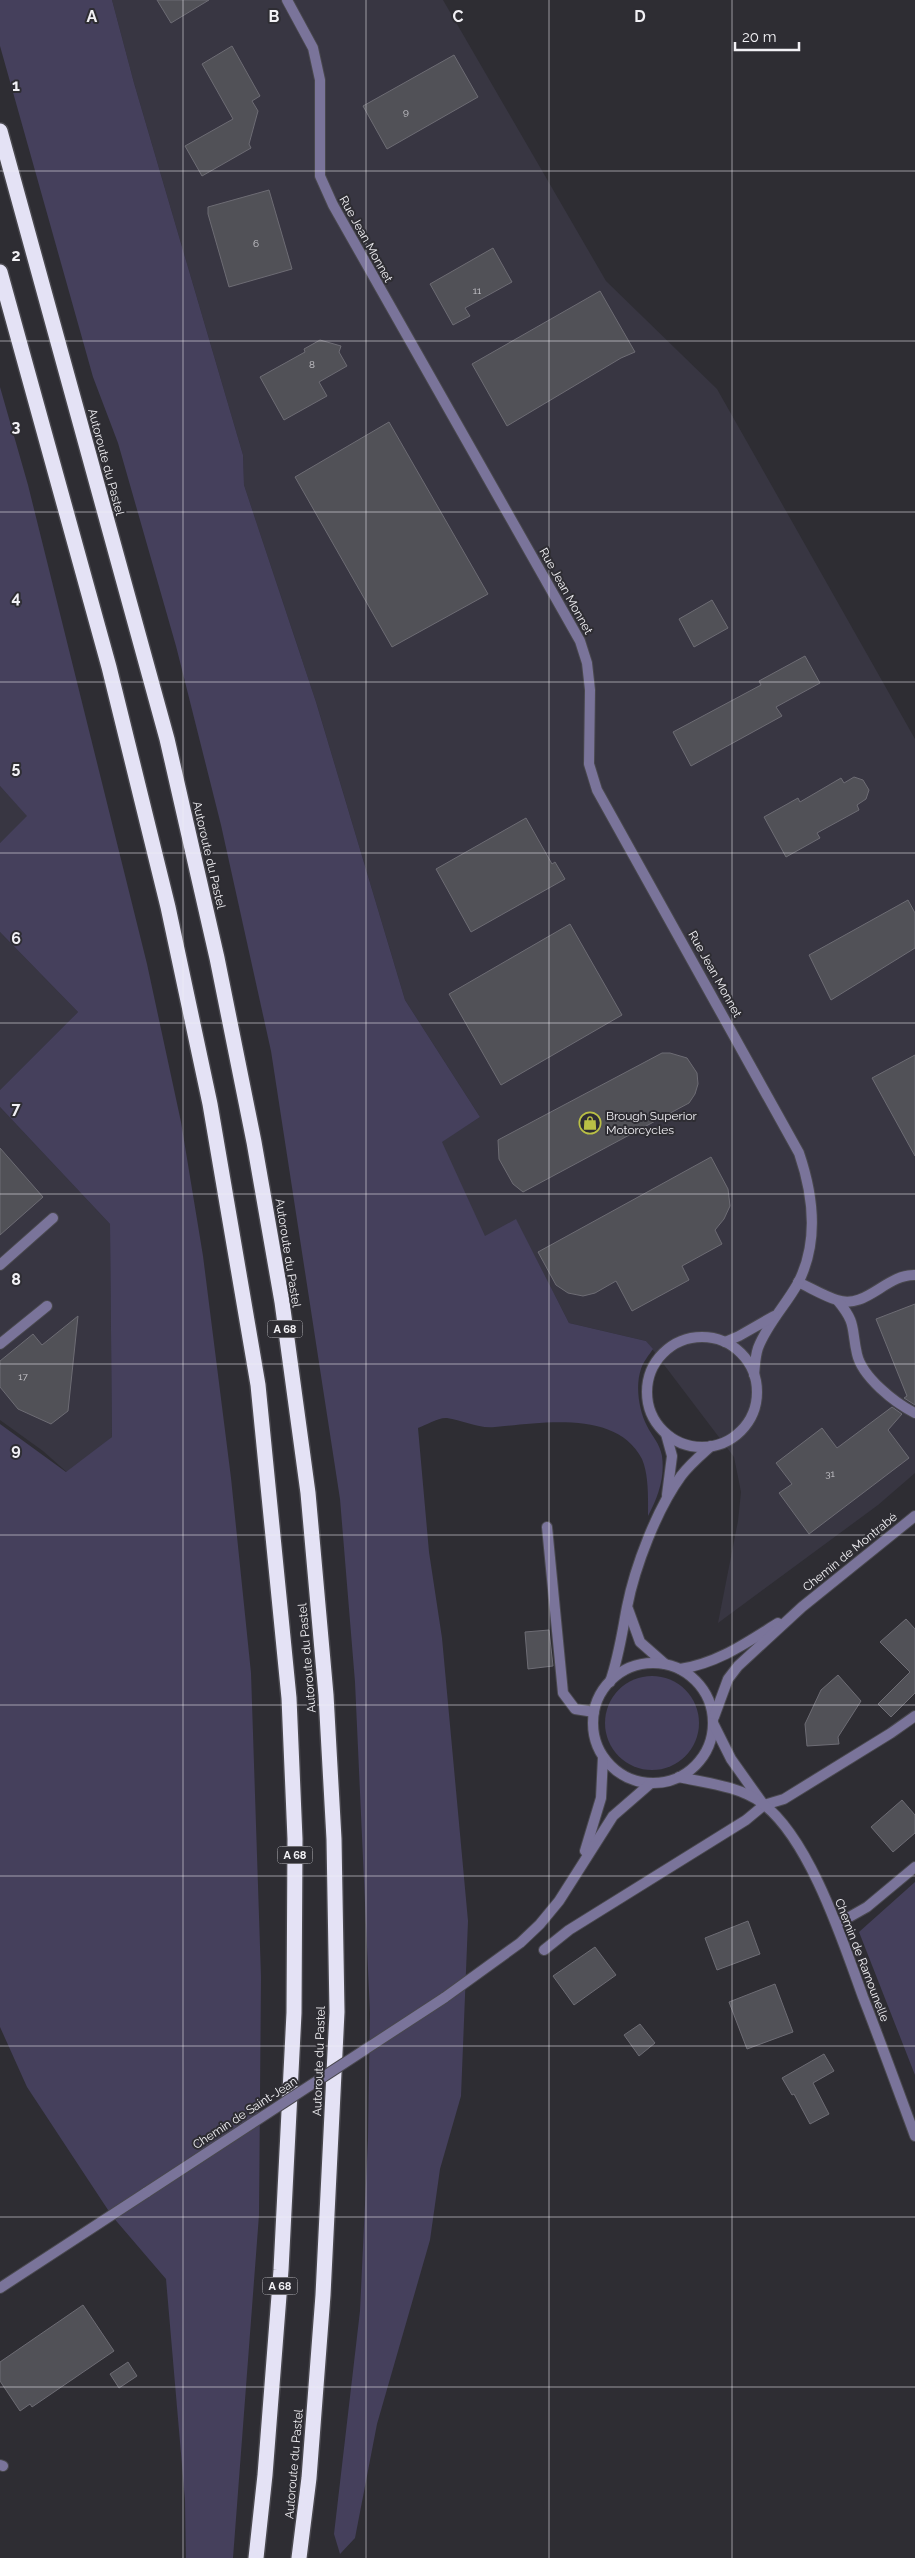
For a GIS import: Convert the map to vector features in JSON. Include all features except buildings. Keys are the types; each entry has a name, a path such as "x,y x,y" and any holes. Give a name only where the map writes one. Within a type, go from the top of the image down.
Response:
{"highway":[{"name":"Autoroute du Pastel","path":"0,131 167,739 215,948 259,1170 282,1302 308,1493 326,1695 334,1839 337,2012 322,2304 309,2478 300,2558"},
{"name":"Autoroute du Pastel","path":"0,272 109,667 168,907 210,1104 259,1395 289,1698 295,1839 294,2013 281,2260 265,2475 256,2558"}],"street":[{"name":"Rue Jean Monnet","path":"287,0 314,48 320,80 318,147 320,176 332,205 580,641 587,663 590,690 590,764 597,790 799,1153 809,1182 812,1216 809,1249 798,1282 778,1312 758,1349 754,1375"},
{"path":"0,1264 53,1218"},
{"path":"838,1301 864,1299 890,1281 906,1275 915,1275"},
{"path":"798,1282 838,1301 850,1316 854,1326 857,1355 866,1374 915,1413"},
{"path":"0,1344 47,1306"},
{"name":"Rue Jean Monnet","path":"725,1342 761,1324 778,1312"},
{"path":"666,1434 687,1445 712,1446 724,1442 745,1426 756,1401 754,1375 743,1356 725,1342 697,1337 683,1340 660,1357 652,1369 647,1396 650,1410 666,1434 672,1456 666,1501"},
{"path":"610,1682 619,1656 627,1606 647,1545 666,1501 682,1475 712,1446"},
{"name":"Chemin de Montrabé","path":"713,1721 728,1679 738,1666 802,1608 915,1516"},
{"path":"547,1527 563,1693 575,1709 594,1712"},
{"path":"627,1606 640,1642 665,1664"},
{"name":"Chemin de Montrabé","path":"680,1669 698,1666 726,1656 802,1608"},
{"path":"653,1663 665,1664 680,1669 689,1675 703,1690 713,1721 707,1749 690,1770 679,1778 651,1783 629,1778 615,1769 603,1757 594,1731 594,1712 597,1701 610,1682 619,1674 635,1666 653,1663"},
{"path":"544,1950 568,1930 746,1820 764,1805 784,1798 892,1733 915,1716"},
{"name":"Chemin de Ramounelle","path":"713,1721 731,1759 764,1805 780,1821 801,1851 836,1924 915,2136"},
{"name":"Chemin de Saint-Jean","path":"578,1867 597,1816 601,1798 603,1757"},
{"name":"Chemin de Ramounelle","path":"679,1778 737,1791 764,1805"},
{"name":"Chemin de Saint-Jean","path":"0,2288 444,1998 520,1943 540,1924 559,1901 578,1867 613,1816 651,1783"},
{"path":"836,1924 867,1907 915,1867"}],"shaded area":[{"path":"0,0 112,0 134,83 243,455 244,485 316,702 405,1000 480,1117 442,1142 485,1236 516,1219 569,1323 646,1341 653,1349 642,1366 638,1383 642,1413 660,1448 663,1464 660,1487 648,1516 647,1480 642,1459 630,1443 615,1432 596,1426 576,1423 554,1422 489,1427 477,1426 447,1418 436,1420 418,1428 429,1552 442,1638 468,1921 461,2096 440,2169 430,2240 377,2424 355,2538 340,2554 334,2534 360,2311 368,2140 370,2013 355,1682 340,1499 271,1051 221,825 176,646 118,443 93,377 0,46"},
{"path":"112,0 443,0 606,281 717,389 915,739 915,1473 878,1505 718,1623 738,1521 741,1492 734,1457 646,1341 569,1323 516,1220 485,1237 441,1142 480,1117 405,1000 316,702 244,485 243,455 134,83"},
{"path":"0,387 28,485 147,964 181,1122 203,1256 231,1478 251,1673 261,1977 259,2215 233,2558 186,2558 185,2500 166,2279 112,2216 27,2087 0,2027 0,1424 66,1472 112,1437 110,1224 0,1107 0,1090 78,1012 0,932 0,843 27,816 0,786"},
{"path":"0,786 28,816 0,843"},
{"path":"0,932 78,1012 0,1090"},
{"path":"0,1107 110,1224 112,1437 69,1474 43,1451 0,1420"},
{"path":"652,1676 670,1679 685,1690 696,1705 699,1723 696,1741 685,1756 670,1767 652,1770 634,1767 619,1756 608,1741 605,1723 608,1705 619,1690 634,1679"},
{"path":"915,1882 915,2075 859,1932"}],"place":[{"name":"Brough Superior Motorcycles","path":"590,1123"}]}
